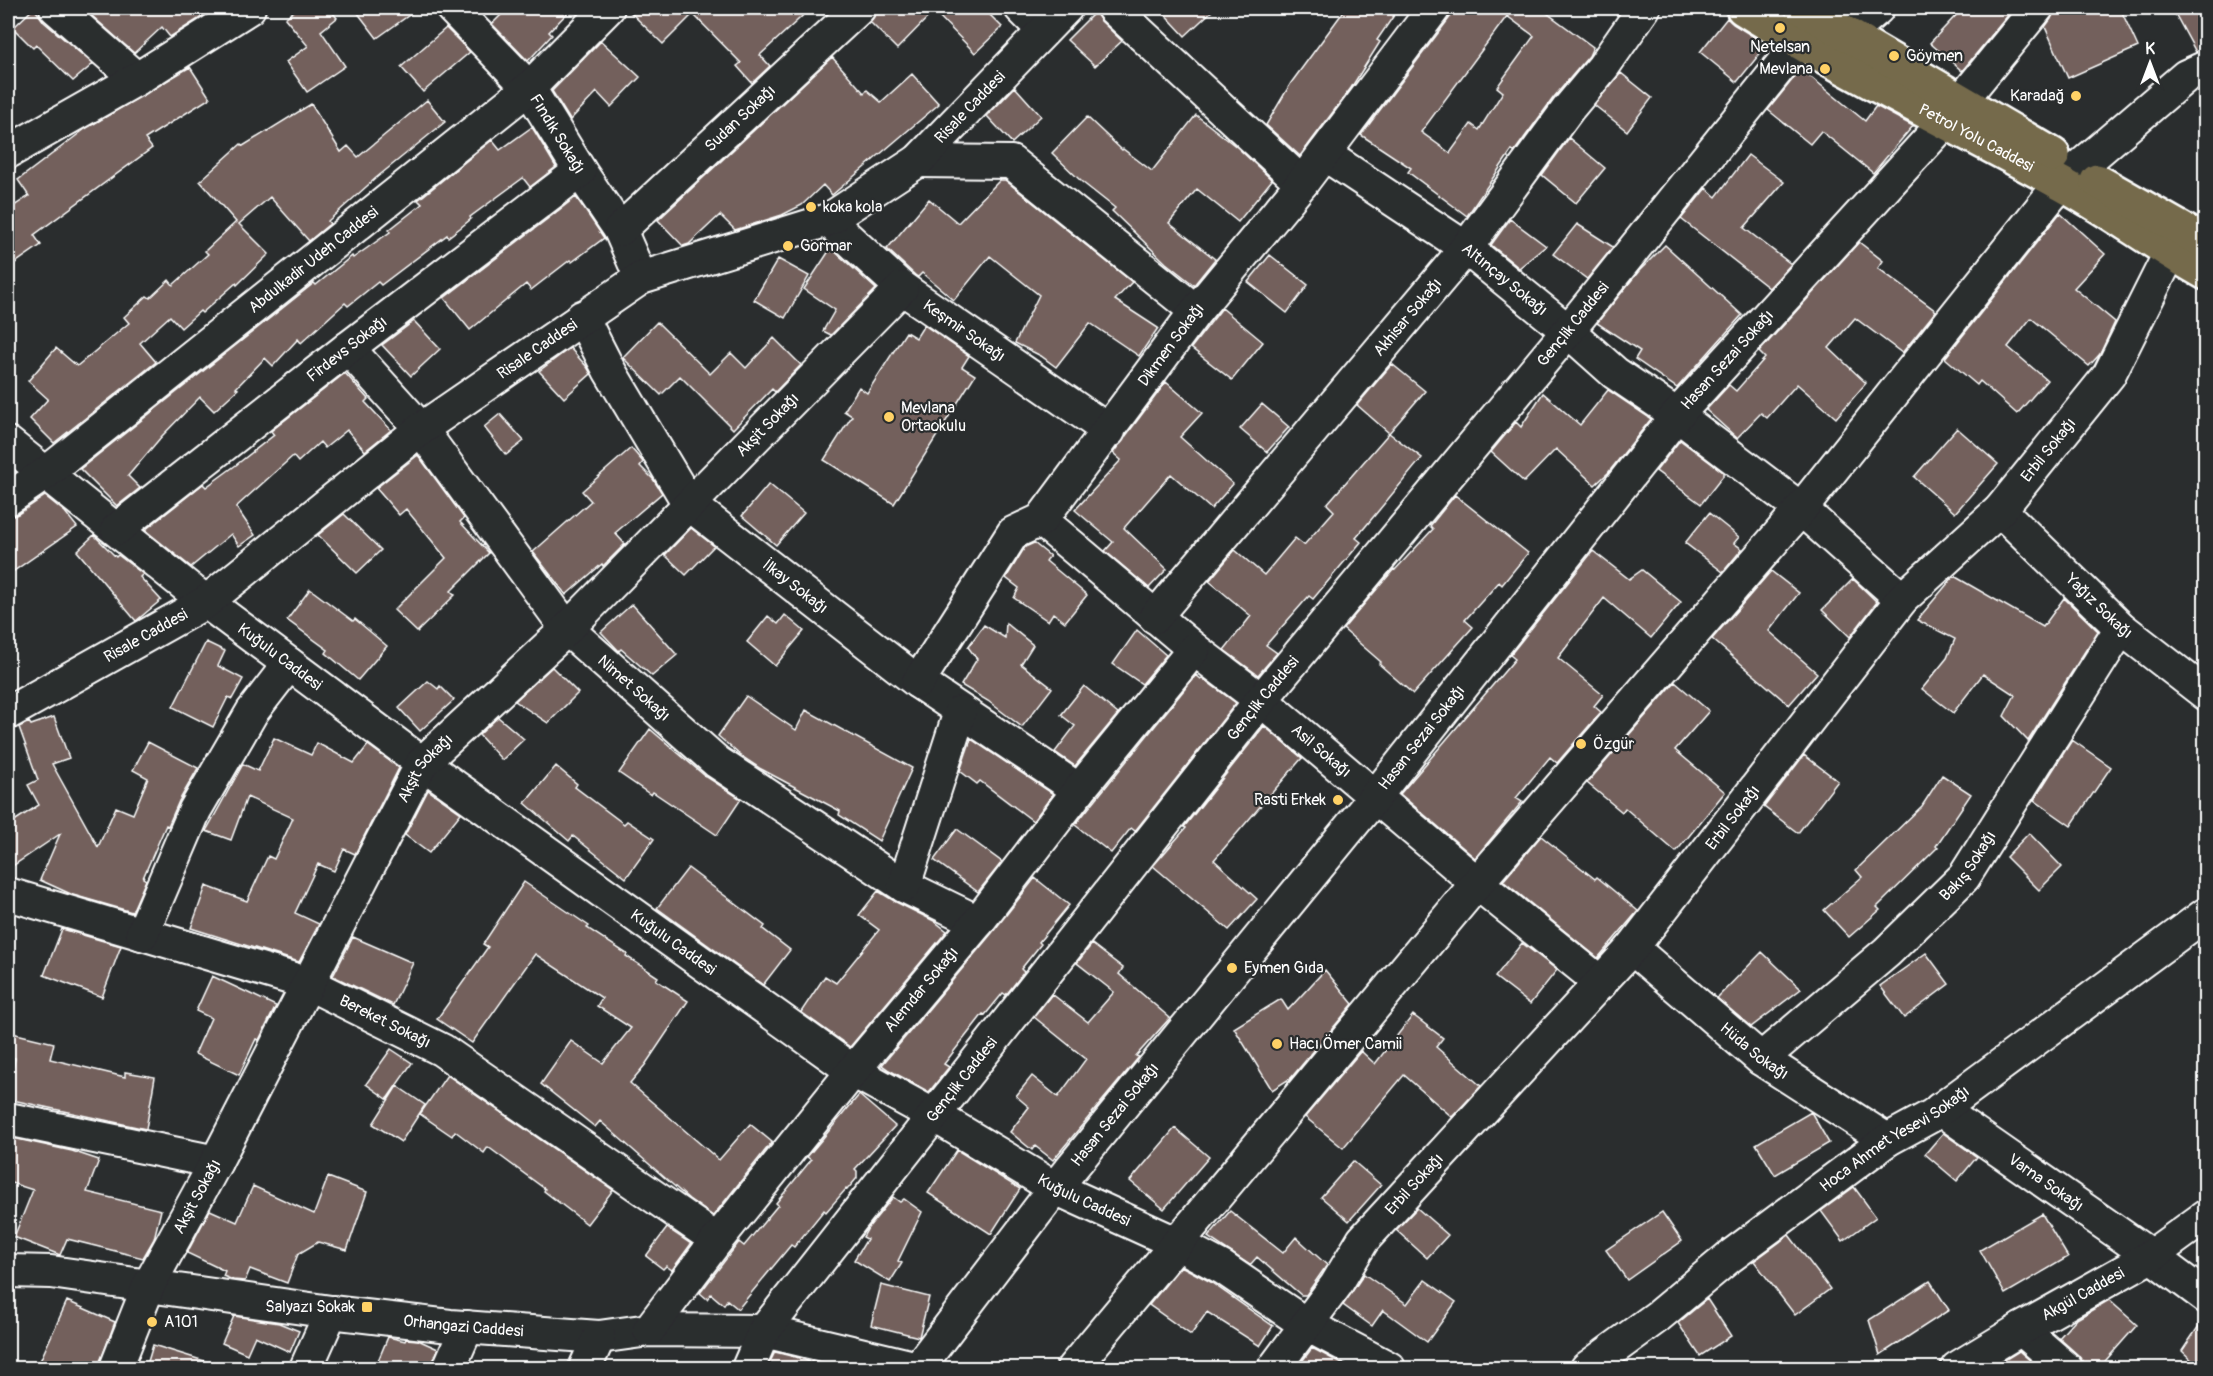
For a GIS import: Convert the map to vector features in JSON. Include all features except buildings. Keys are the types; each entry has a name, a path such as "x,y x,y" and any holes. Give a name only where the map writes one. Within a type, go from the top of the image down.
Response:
{"main road":[{"name":"Petrol Yolu Caddesi","path":"1743,8 1811,50 1953,112 2069,176 2205,243"},
{"name":"Petrol Yolu Caddesi","path":"1802,8 1847,34 1953,112"},
{"name":"Petrol Yolu Caddesi","path":"2069,176 2170,253 2205,273"}],"street":[{"path":"56,8 137,79"},
{"path":"8,153 137,79 249,8"},
{"name":"Fındık Sokağı","path":"452,8 529,88 580,171 620,230 640,278"},
{"name":"Abdulkadir Udeh Caddesi","path":"8,499 46,473 529,88 608,8"},
{"name":"Sudan Sokağı","path":"620,230 859,8"},
{"path":"1021,8 1043,30"},
{"name":"Risale Caddesi","path":"8,712 206,602 421,429 640,278 828,220 918,161 1066,8"},
{"path":"1113,8 1302,183"},
{"name":"Dikmen Sokağı","path":"918,682 1013,533 1041,520 1196,311 1302,183 1434,8"},
{"name":"Akhisar Sokağı","path":"1155,616 1466,248 1568,109 1603,67 1644,8"},
{"name":"Gençlik Caddesi","path":"748,1368 764,1331 1261,700 1568,331 1811,50 1847,34 1878,8"},
{"name":"Hasan Sezai Sokağı","path":"918,1368 1055,1188 1374,798 1677,415 1953,112 2037,8"},
{"path":"1073,1368 1477,883 1801,509 2069,176 2187,76 2205,68"},
{"name":"Altınçay Sokağı","path":"1324,154 1466,248 1616,373 1677,415 1801,509 1902,599"},
{"path":"918,161 1011,162 1196,311"},
{"name":"Firdevs Sokağı","path":"117,529 348,348 580,171"},
{"name":"Keşmir Sokağı","path":"828,220 902,288 1109,431"},
{"name":"Erbil Sokağı","path":"1274,1368 1336,1285 1363,1240 1632,948 1902,599 2000,510 2109,375 2170,253"},
{"name":"Akşit Sokağı","path":"116,1368 149,1285 216,1162 422,763 567,629 902,288"},
{"name":"İlkay Sokağı","path":"582,317 609,370 689,504 918,682 1079,790"},
{"name":"Nimet Sokağı","path":"348,348 421,429 567,629 717,762 904,886 978,922"},
{"name":"Kuğulu Caddesi","path":"8,443 206,602 422,763 853,1071 935,1116 1055,1188 1176,1243 1223,1268 1307,1325 1389,1368"},
{"name":"Yağız Sokağı","path":"2000,510 2121,628 2205,694"},
{"name":"Asil Sokağı","path":"1041,520 1194,649 1261,700 1374,798 1602,983"},
{"name":"Bakış Sokağı","path":"1761,1059 1887,952 1964,877 2121,628"},
{"name":"Alemdar Sokağı","path":"649,1330 717,1240 853,1071 978,922 1079,790 1194,649"},
{"path":"142,934 195,810 252,712 289,664"},
{"path":"904,886 960,712"},
{"name":"Bereket Sokağı","path":"8,894 307,983 442,1050 717,1240"},
{"name":"Hoca Ahmet Yesevi Sokağı","path":"1587,1368 1657,1317 1728,1258 1887,1140 1940,1109 2205,914"},
{"name":"Hüda Sokağı","path":"1632,948 1761,1059 1887,1140"},
{"name":"Varna Sokağı","path":"1940,1109 2151,1256 2205,1297"},
{"path":"8,1119 216,1162"},
{"name":"Akgül Caddesi","path":"1958,1368 2021,1329 2151,1256 2205,1216"},
{"name":"Orhangazi Caddesi","path":"8,1271 51,1272 331,1312 468,1327 599,1337 649,1330 764,1331 918,1368"},
{"path":"306,1368 331,1312"},
{"path":"449,1368 468,1327"},
{"path":"2021,1329 2066,1368"},
{"path":"585,1368 599,1337"}],"place":[{"name":"Netelsan","path":"1780,28"},
{"name":"Göymen","path":"1894,56"},
{"name":"Mevlana","path":"1825,69"},
{"name":"Karadağ","path":"2076,96"},
{"name":"koka kola","path":"811,207"},
{"name":"Gormar","path":"788,246"},
{"name":"Mevlana Ortaokulu","path":"889,417"},
{"name":"Özgür","path":"1581,744"},
{"name":"Rasti Erkek","path":"1338,800"},
{"name":"Eymen Gıda","path":"1232,968"},
{"name":"Hacı Ömer Camii","path":"1277,1044"},
{"name":"Salyazı Sokak","path":"367,1307"},
{"name":"A101","path":"152,1322"}]}
